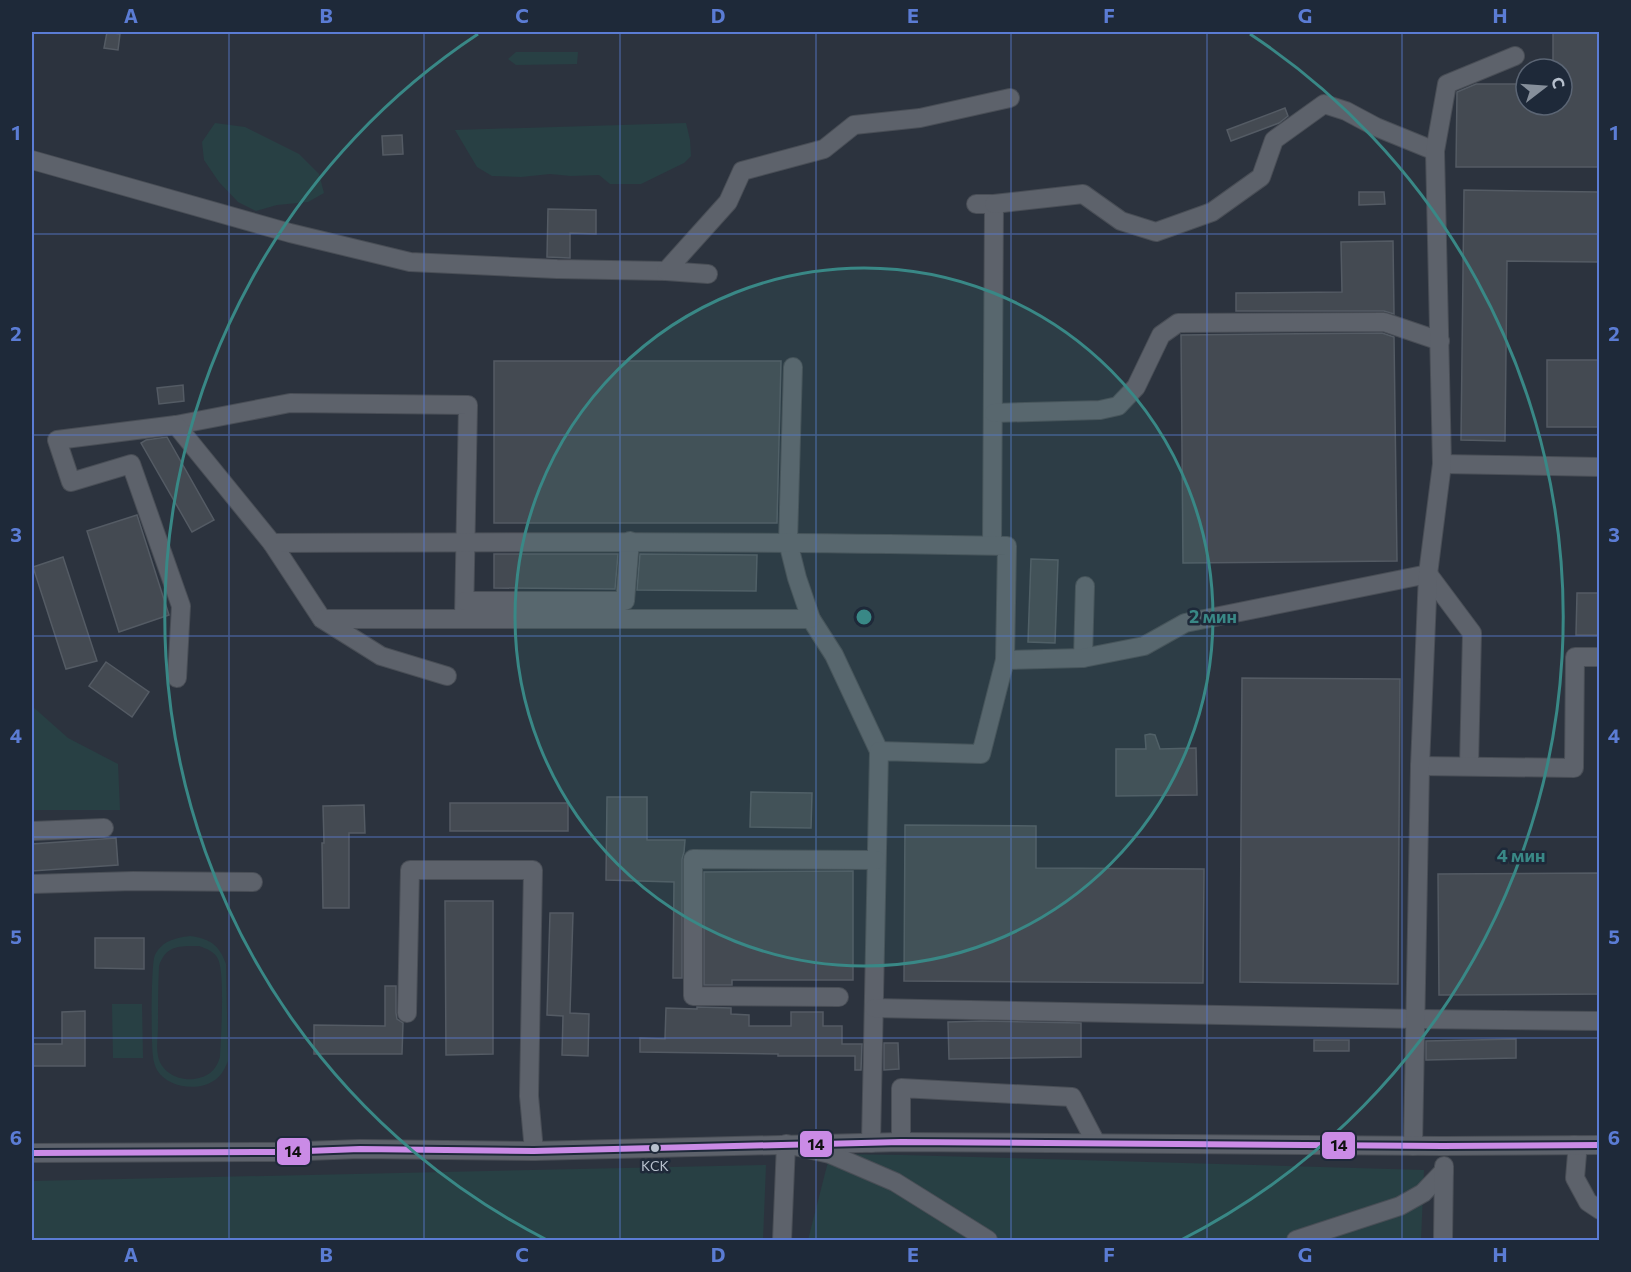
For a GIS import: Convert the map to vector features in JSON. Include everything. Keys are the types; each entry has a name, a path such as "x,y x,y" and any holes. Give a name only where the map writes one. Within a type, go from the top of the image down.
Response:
{"street":[{"path":"1413,1146 1420,766 1428,574 1442,464 1435,151 1447,84 1515,56"},
{"path":"666,271 728,202 742,171 824,149 854,125 920,118 1011,98"},
{"path":"992,545 994,414 985,204 1083,194 1121,221 1156,232 1212,212 1261,177 1274,140 1324,104 1346,111 1376,127 1435,151"},
{"path":"32,160 290,233 410,262 708,274"},
{"path":"994,414 1100,410 1118,406 1136,387 1161,335 1178,323 1384,321 1440,341"},
{"path":"793,367 788,542 796,578 811,618 834,655 879,752 871,1143"},
{"path":"177,678 181,606 131,464 71,482 57,440 176,425 290,403 468,405 465,610"},
{"path":"176,425 272,543 322,619 381,656 447,676"},
{"path":"1442,464 1599,467"},
{"path":"322,619 626,601 630,541"},
{"path":"272,543 630,541 1007,546 1005,660 981,754 879,752"},
{"path":"1005,660 1083,658 1144,646 1185,623 1428,574"},
{"path":"1428,574 1472,633 1469,766"},
{"path":"1083,658 1084,585"},
{"path":"465,610 811,618"},
{"path":"1420,766 1575,768 1575,657 1599,657"},
{"path":"32,831 104,828"},
{"path":"839,997 693,996 693,859 876,860"},
{"path":"407,1014 410,870 533,870 529,1096 534,1150"},
{"path":"32,884 133,881 253,882"},
{"path":"874,1008 1599,1021"},
{"path":"901,1142 901,1088 1072,1097 1096,1143"},
{"path":"32,1153 280,1152 360,1149 534,1150 901,1142 1599,1145"},
{"path":"782,1240 786,1144"},
{"path":"786,1144 830,1154 896,1182 988,1240"},
{"path":"1574,1145 1577,1154 1575,1178 1588,1202 1599,1210"},
{"path":"1443,1146 1443,1240"},
{"path":"1296,1240 1400,1206 1423,1194 1444,1171"}],"green space":[{"path":"516,52 578,52 577,64 516,65 508,59"},
{"path":"215,123 245,127 299,154 319,174 324,193 308,202 277,205 256,211 238,202 219,182 204,160 202,142"},
{"path":"686,123 691,156 684,163 641,184 610,184 599,175 492,176 477,167 455,130"},
{"path":"32,706 68,738 118,764 120,810 32,810"},
{"path":"190,936 213,944 226,964 228,1061 215,1080 192,1087 176,1084 162,1076 155,1065 152,1049 152,987 155,955 165,943","holes":["185,946 199,946 214,954 220,966 222,1006 220,1057 214,1070 207,1075 188,1079 176,1077 166,1071 158,1056 159,966 169,950"]},
{"path":"112,1004 142,1004 143,1058 113,1058"},
{"path":"830,1154 1424,1170 1421,1240 808,1240"},
{"path":"766,1165 763,1240 32,1240 32,1181"}],"building":[{"path":"107,32 120,34 118,50 104,48"},
{"path":"1553,32 1599,32 1599,167 1456,167 1457,92 1476,84 1514,84 1514,117 1574,117 1574,57 1553,57"},
{"path":"1285,108 1288,116 1279,123 1231,141 1227,130"},
{"path":"402,135 403,154 383,155 382,136"},
{"path":"1464,190 1599,192 1599,262 1507,261 1505,441 1461,440"},
{"path":"1359,192 1384,192 1385,204 1359,205"},
{"path":"548,209 596,210 596,234 570,233 570,258 547,257"},
{"path":"1393,241 1394,314 1384,311 1236,311 1236,293 1342,292 1341,242"},
{"path":"1382,333 1394,337 1397,561 1183,563 1181,335"},
{"path":"1547,360 1599,360 1599,427 1547,427"},
{"path":"494,361 781,361 777,523 494,523"},
{"path":"183,385 184,401 159,404 157,388"},
{"path":"167,437 214,520 192,532 141,443"},
{"path":"137,515 169,615 119,632 87,531"},
{"path":"494,554 618,554 615,589 494,588"},
{"path":"640,554 757,555 756,591 637,590"},
{"path":"63,557 97,661 66,669 33,567"},
{"path":"1031,559 1058,560 1055,643 1028,642"},
{"path":"1577,593 1599,593 1599,635 1576,635"},
{"path":"106,662 149,692 132,717 89,686"},
{"path":"1242,678 1400,679 1398,984 1240,982"},
{"path":"1145,735 1155,735 1160,749 1196,748 1197,795 1116,796 1116,749 1146,749"},
{"path":"751,792 812,793 811,828 750,827"},
{"path":"607,797 647,797 647,840 685,840 682,859 682,978 673,978 674,882 606,880"},
{"path":"450,803 568,803 568,831 450,831"},
{"path":"364,805 365,833 349,833 349,908 323,908 323,806"},
{"path":"905,825 1036,826 1036,868 1204,869 1203,983 904,981"},
{"path":"116,838 118,865 32,871 32,844"},
{"path":"853,871 853,980 732,980 732,985 704,985 704,872"},
{"path":"1599,873 1599,994 1439,995 1438,874"},
{"path":"445,901 493,901 493,1054 446,1055"},
{"path":"550,913 573,913 570,1013 589,1014 588,1056 562,1055 563,1016 547,1015"},
{"path":"95,938 144,938 144,969 95,968"},
{"path":"385,986 396,986 397,1019 403,1023 402,1054 314,1054 314,1025 385,1026"},
{"path":"697,1007 731,1008 731,1014 749,1015 749,1026 791,1026 791,1012 823,1012 823,1026 842,1026 842,1044 862,1044 861,1070 855,1070 855,1056 640,1052 640,1038 665,1039 666,1008 697,1009"},
{"path":"85,1011 85,1066 32,1066 32,1044 62,1044 62,1012"},
{"path":"948,1022 1081,1023 1081,1057 949,1059"},
{"path":"1516,1039 1516,1058 1426,1060 1426,1041"},
{"path":"1314,1040 1349,1040 1349,1051 1314,1051"},
{"path":"884,1043 898,1043 899,1069 884,1070"}],"transit line":[{"name":"14","path":"32,1153 280,1152 360,1149 534,1151 901,1142 1600,1145"}],"place":[{"name":"КСК","path":"655,1148"}]}
